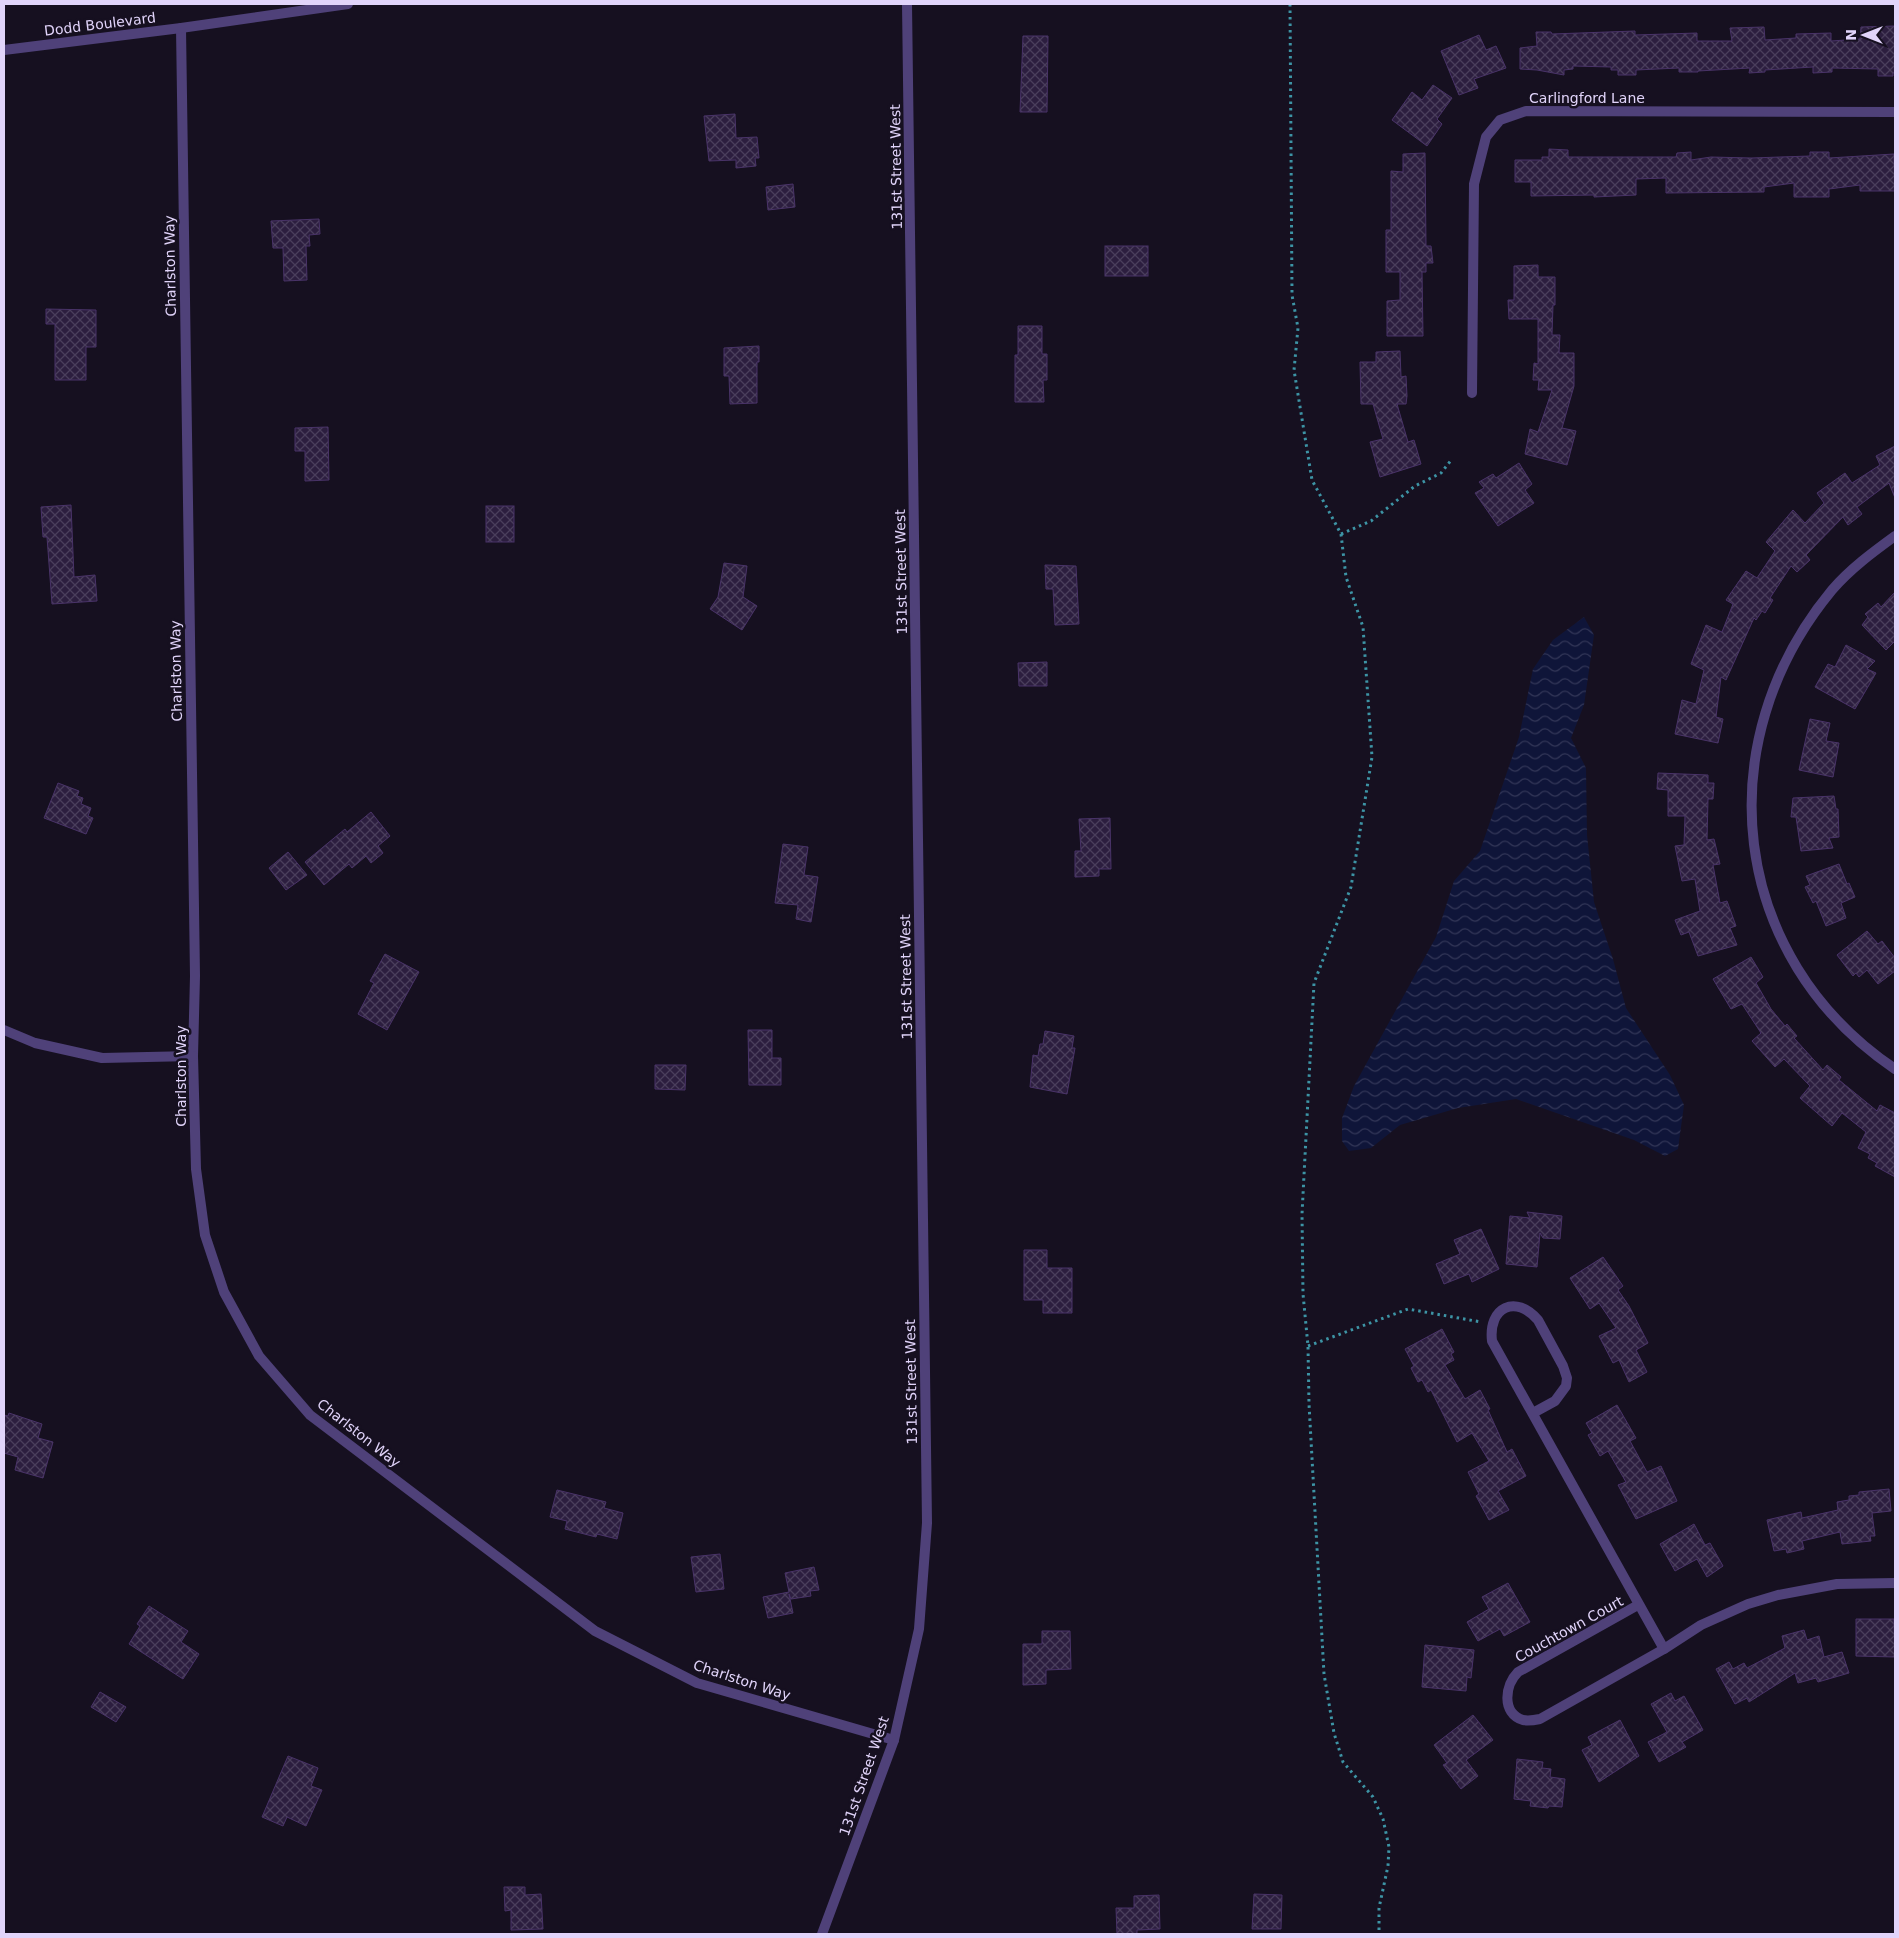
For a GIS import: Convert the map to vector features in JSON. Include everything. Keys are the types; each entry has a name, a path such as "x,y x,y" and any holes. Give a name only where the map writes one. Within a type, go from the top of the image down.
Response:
{"street":[{"name":"Dodd Boulevard","path":"4,50 181,28 348,4"},
{"name":"131st Street West","path":"822,1934 894,1740 919,1629 927,1523 907,4"},
{"name":"Charlston Way","path":"181,28 195,991 193,1056 196,1169 205,1235 224,1292 259,1356 310,1415 594,1631 697,1683 894,1740"},
{"name":"Carlingford Lane","path":"1472,393 1474,184 1486,137 1500,120 1526,111 1895,112"},
{"path":"1895,536 1859,563 1833,589 1791,648 1770,694 1757,744 1751,788 1751,815 1759,873 1769,909 1788,954 1812,990 1838,1021 1875,1056 1895,1069"},
{"path":"4,1030 36,1043 102,1058 193,1056"},
{"path":"1492,1324 1497,1313 1505,1308 1525,1308 1538,1320 1563,1366 1567,1378 1566,1386 1555,1401 1533,1413"},
{"name":"Couchtown Court","path":"1492,1324 1492,1341 1664,1649"},
{"name":"Couchtown Court","path":"1638,1605 1518,1672 1508,1687 1509,1707 1516,1716 1524,1720 1540,1719 1664,1649 1701,1625 1748,1604 1778,1595 1837,1584 1895,1583"}],"path":[{"path":"1290,4 1292,295 1298,328 1294,370 1312,480 1341,534 1346,577 1363,627 1372,757 1351,887 1314,984 1302,1214 1303,1294 1308,1346 1309,1404 1324,1674 1334,1733 1343,1762 1373,1797 1383,1819 1389,1847 1388,1866 1379,1908 1379,1934"},
{"path":"1341,534 1371,521 1415,486 1441,473 1452,459"},
{"path":"1308,1346 1408,1309 1492,1324"}],"water":[{"path":"1584,617 1594,635 1584,705 1571,738 1586,768 1587,835 1594,902 1613,959 1626,1008 1670,1075 1684,1105 1678,1149 1665,1156 1634,1140 1516,1099 1458,1108 1400,1125 1371,1148 1349,1151 1342,1141 1342,1118 1354,1086 1436,937 1454,881 1480,851 1519,737 1533,669 1553,640"}],"building":[{"path":"1895,26 1895,73 1893,73 1893,76 1878,76 1878,69 1832,68 1832,72 1813,73 1813,67 1749,73 1750,68 1679,72 1679,68 1636,70 1636,75 1618,75 1618,70 1611,70 1611,67 1573,66 1573,69 1564,70 1564,75 1520,69 1520,48 1537,46 1536,32 1551,32 1552,34 1635,31 1635,35 1697,33 1697,41 1732,41 1730,28 1764,27 1765,40 1796,38 1796,34 1831,33 1831,41 1860,39 1861,27"},
{"path":"1479,35 1486,50 1496,46 1506,68 1474,79 1478,88 1459,95 1441,51"},
{"path":"1023,36 1048,36 1047,112 1020,112"},
{"path":"1433,85 1452,98 1437,119 1442,124 1427,146 1392,120 1412,92 1422,100"},
{"path":"735,114 736,138 757,137 759,158 755,158 756,166 736,168 736,160 709,161 704,116"},
{"path":"1549,149 1568,150 1568,157 1676,157 1677,153 1691,152 1691,160 1711,157 1810,156 1810,152 1829,152 1829,158 1894,154 1895,191 1860,191 1860,185 1829,189 1829,197 1794,197 1794,183 1764,187 1764,192 1666,193 1666,178 1636,179 1636,195 1594,197 1594,195 1531,196 1531,182 1515,182 1515,160 1542,160 1542,157 1549,157"},
{"path":"1425,153 1426,246 1431,246 1433,263 1426,263 1426,272 1422,272 1423,336 1387,336 1387,301 1400,300 1400,272 1386,272 1386,230 1391,230 1391,171 1403,172 1403,154"},
{"path":"793,184 795,207 768,210 766,187"},
{"path":"319,219 320,234 309,235 310,246 306,246 307,280 284,281 283,248 273,248 271,221"},
{"path":"1105,246 1148,246 1148,276 1105,276"},
{"path":"1538,265 1538,277 1555,277 1552,335 1560,335 1559,353 1574,353 1574,386 1562,428 1576,431 1567,465 1525,454 1530,429 1538,432 1552,390 1538,390 1539,380 1533,380 1534,363 1538,364 1538,319 1509,319 1508,300 1514,300 1514,266"},
{"path":"46,309 96,310 96,347 86,347 86,380 55,380 55,324 46,324"},
{"path":"1018,326 1042,326 1042,354 1047,354 1047,380 1043,380 1044,402 1015,402 1015,355 1018,355"},
{"path":"759,346 757,403 730,404 729,376 724,376 724,348"},
{"path":"1400,351 1401,377 1406,376 1407,396 1406,404 1397,404 1408,442 1414,440 1421,464 1380,477 1370,442 1383,439 1373,404 1361,404 1360,362 1376,362 1376,352"},
{"path":"328,427 329,480 305,481 305,451 295,451 295,428"},
{"path":"1895,446 1895,498 1889,483 1857,507 1862,514 1848,525 1843,517 1806,555 1810,560 1797,572 1791,566 1770,598 1773,600 1765,613 1762,611 1756,620 1754,618 1726,680 1721,677 1716,717 1723,719 1718,743 1675,734 1682,700 1696,704 1704,670 1691,664 1706,625 1722,632 1733,604 1726,600 1746,571 1757,578 1775,551 1766,542 1793,510 1805,523 1824,503 1817,493 1845,473 1852,483 1880,465 1876,456"},
{"path":"1519,463 1532,484 1525,490 1534,503 1498,526 1475,493 1484,488 1479,482 1493,474 1496,478"},
{"path":"71,505 74,577 95,575 97,601 52,604 47,537 43,537 41,507"},
{"path":"486,506 514,506 514,542 486,542"},
{"path":"724,563 747,566 743,597 757,606 742,630 710,609 718,597"},
{"path":"1045,565 1076,566 1079,624 1055,625 1053,589 1046,589"},
{"path":"1895,592 1895,641 1886,650 1862,625 1868,617 1865,614 1878,603 1881,607"},
{"path":"1846,645 1875,661 1867,669 1876,673 1855,709 1815,687 1828,664 1835,667"},
{"path":"1047,662 1047,686 1019,686 1018,663"},
{"path":"1810,719 1830,723 1826,741 1839,743 1833,777 1799,770"},
{"path":"1658,773 1708,775 1708,783 1714,783 1713,799 1708,799 1707,840 1714,839 1720,864 1713,865 1720,903 1727,901 1736,926 1730,928 1737,945 1698,956 1689,932 1681,935 1675,920 1700,911 1695,879 1682,881 1675,846 1684,845 1685,816 1668,816 1668,790 1657,789"},
{"path":"58,783 79,791 77,796 83,798 81,804 91,808 88,816 93,818 86,834 44,818"},
{"path":"1834,796 1836,809 1838,809 1839,837 1829,838 1833,848 1801,851 1796,817 1791,817 1793,798"},
{"path":"371,812 390,836 378,846 383,853 371,863 366,856 352,868 349,864 324,885 305,862 345,829 347,832"},
{"path":"1110,818 1111,869 1099,869 1099,876 1075,877 1075,851 1081,851 1079,819"},
{"path":"783,844 808,847 804,875 818,877 811,922 796,919 798,905 775,903"},
{"path":"288,852 307,875 286,890 269,868"},
{"path":"1839,864 1847,884 1849,883 1855,897 1841,903 1846,918 1826,926 1816,901 1813,903 1805,887 1810,885 1806,876"},
{"path":"1867,931 1878,944 1882,941 1895,958 1895,971 1878,984 1867,970 1859,977 1856,973 1853,976 1837,955"},
{"path":"385,954 419,972 387,1030 358,1014 374,983 370,981"},
{"path":"1751,957 1763,977 1756,983 1771,1009 1785,1026 1787,1024 1797,1036 1794,1038 1823,1070 1827,1065 1841,1077 1839,1080 1877,1111 1880,1105 1895,1113 1895,1177 1875,1166 1877,1163 1868,1158 1870,1154 1858,1148 1866,1132 1842,1113 1832,1126 1800,1098 1810,1086 1784,1059 1775,1067 1752,1041 1761,1033 1742,1004 1731,1009 1713,979"},
{"path":"748,1030 772,1030 772,1058 781,1058 781,1085 749,1085"},
{"path":"1045,1031 1074,1036 1072,1048 1075,1048 1067,1094 1030,1087 1033,1055 1038,1056 1040,1044 1043,1044"},
{"path":"655,1065 686,1065 685,1090 655,1089"},
{"path":"1527,1212 1562,1216 1560,1239 1543,1238 1540,1233 1537,1267 1506,1264 1510,1216 1530,1218"},
{"path":"1481,1229 1499,1269 1472,1282 1469,1274 1444,1284 1436,1264 1460,1254 1454,1240"},
{"path":"1024,1250 1047,1250 1047,1268 1072,1268 1072,1313 1043,1313 1043,1300 1024,1300"},
{"path":"1603,1257 1623,1286 1618,1290 1629,1306 1648,1343 1636,1350 1647,1372 1629,1382 1619,1360 1613,1363 1599,1336 1616,1328 1599,1303 1590,1309 1570,1278"},
{"path":"1442,1329 1454,1352 1451,1354 1454,1360 1445,1365 1465,1399 1480,1390 1490,1409 1488,1410 1507,1452 1512,1449 1526,1476 1498,1491 1509,1510 1489,1520 1476,1496 1479,1494 1468,1472 1489,1461 1472,1433 1457,1442 1431,1390 1428,1392 1422,1380 1418,1382 1411,1368 1414,1366 1405,1349"},
{"path":"1617,1405 1636,1438 1630,1441 1647,1472 1661,1466 1677,1501 1636,1519 1618,1485 1626,1482 1608,1451 1600,1456 1588,1435 1592,1433 1586,1423"},
{"path":"9,1413 42,1424 38,1438 53,1442 43,1478 15,1470 18,1457 4,1453 4,1415 8,1416"},
{"path":"1889,1489 1891,1511 1872,1513 1875,1536 1870,1536 1871,1541 1842,1544 1840,1532 1802,1541 1804,1549 1787,1553 1786,1549 1774,1551 1767,1520 1801,1512 1802,1518 1838,1510 1837,1502 1849,1500 1849,1496 1859,1495 1859,1492"},
{"path":"557,1490 606,1502 604,1508 623,1513 617,1539 597,1534 596,1537 565,1529 567,1521 550,1517"},
{"path":"1694,1524 1705,1545 1710,1543 1723,1566 1707,1577 1697,1559 1675,1571 1660,1544"},
{"path":"720,1554 724,1589 696,1592 691,1557"},
{"path":"814,1567 819,1590 810,1591 811,1596 791,1599 789,1594 793,1613 768,1618 763,1597 789,1592 785,1573"},
{"path":"1508,1583 1530,1622 1504,1636 1500,1629 1478,1641 1467,1622 1489,1609 1482,1597"},
{"path":"149,1606 188,1631 181,1642 199,1654 183,1679 129,1644 140,1626 137,1624"},
{"path":"1856,1619 1894,1619 1895,1657 1856,1656"},
{"path":"1804,1630 1807,1640 1819,1636 1824,1657 1842,1652 1849,1673 1818,1682 1816,1678 1798,1683 1795,1673 1749,1702 1747,1698 1735,1704 1716,1669 1729,1662 1733,1669 1744,1663 1747,1668 1785,1648 1782,1636"},
{"path":"1042,1631 1070,1631 1071,1669 1046,1670 1046,1684 1023,1685 1023,1644 1042,1644"},
{"path":"1425,1645 1474,1650 1471,1678 1467,1677 1466,1691 1422,1687"},
{"path":"100,1692 126,1707 116,1722 91,1707"},
{"path":"1671,1693 1675,1701 1684,1696 1703,1730 1682,1742 1686,1747 1659,1762 1648,1742 1667,1732 1651,1704"},
{"path":"1473,1715 1493,1740 1466,1760 1478,1776 1461,1789 1443,1765 1447,1763 1434,1745"},
{"path":"1620,1720 1639,1756 1599,1782 1582,1750 1592,1745 1588,1737"},
{"path":"288,1756 318,1768 311,1786 322,1790 306,1826 287,1817 283,1826 262,1817"},
{"path":"1517,1759 1543,1762 1542,1768 1551,1769 1550,1777 1565,1779 1562,1807 1530,1806 1531,1801 1514,1799"},
{"path":"504,1887 525,1887 525,1895 541,1894 543,1929 511,1930 511,1910 505,1911"},
{"path":"1254,1894 1282,1895 1281,1929 1252,1929"},
{"path":"1159,1895 1160,1929 1137,1930 1137,1934 1117,1934 1116,1908 1134,1908 1134,1896"}]}
